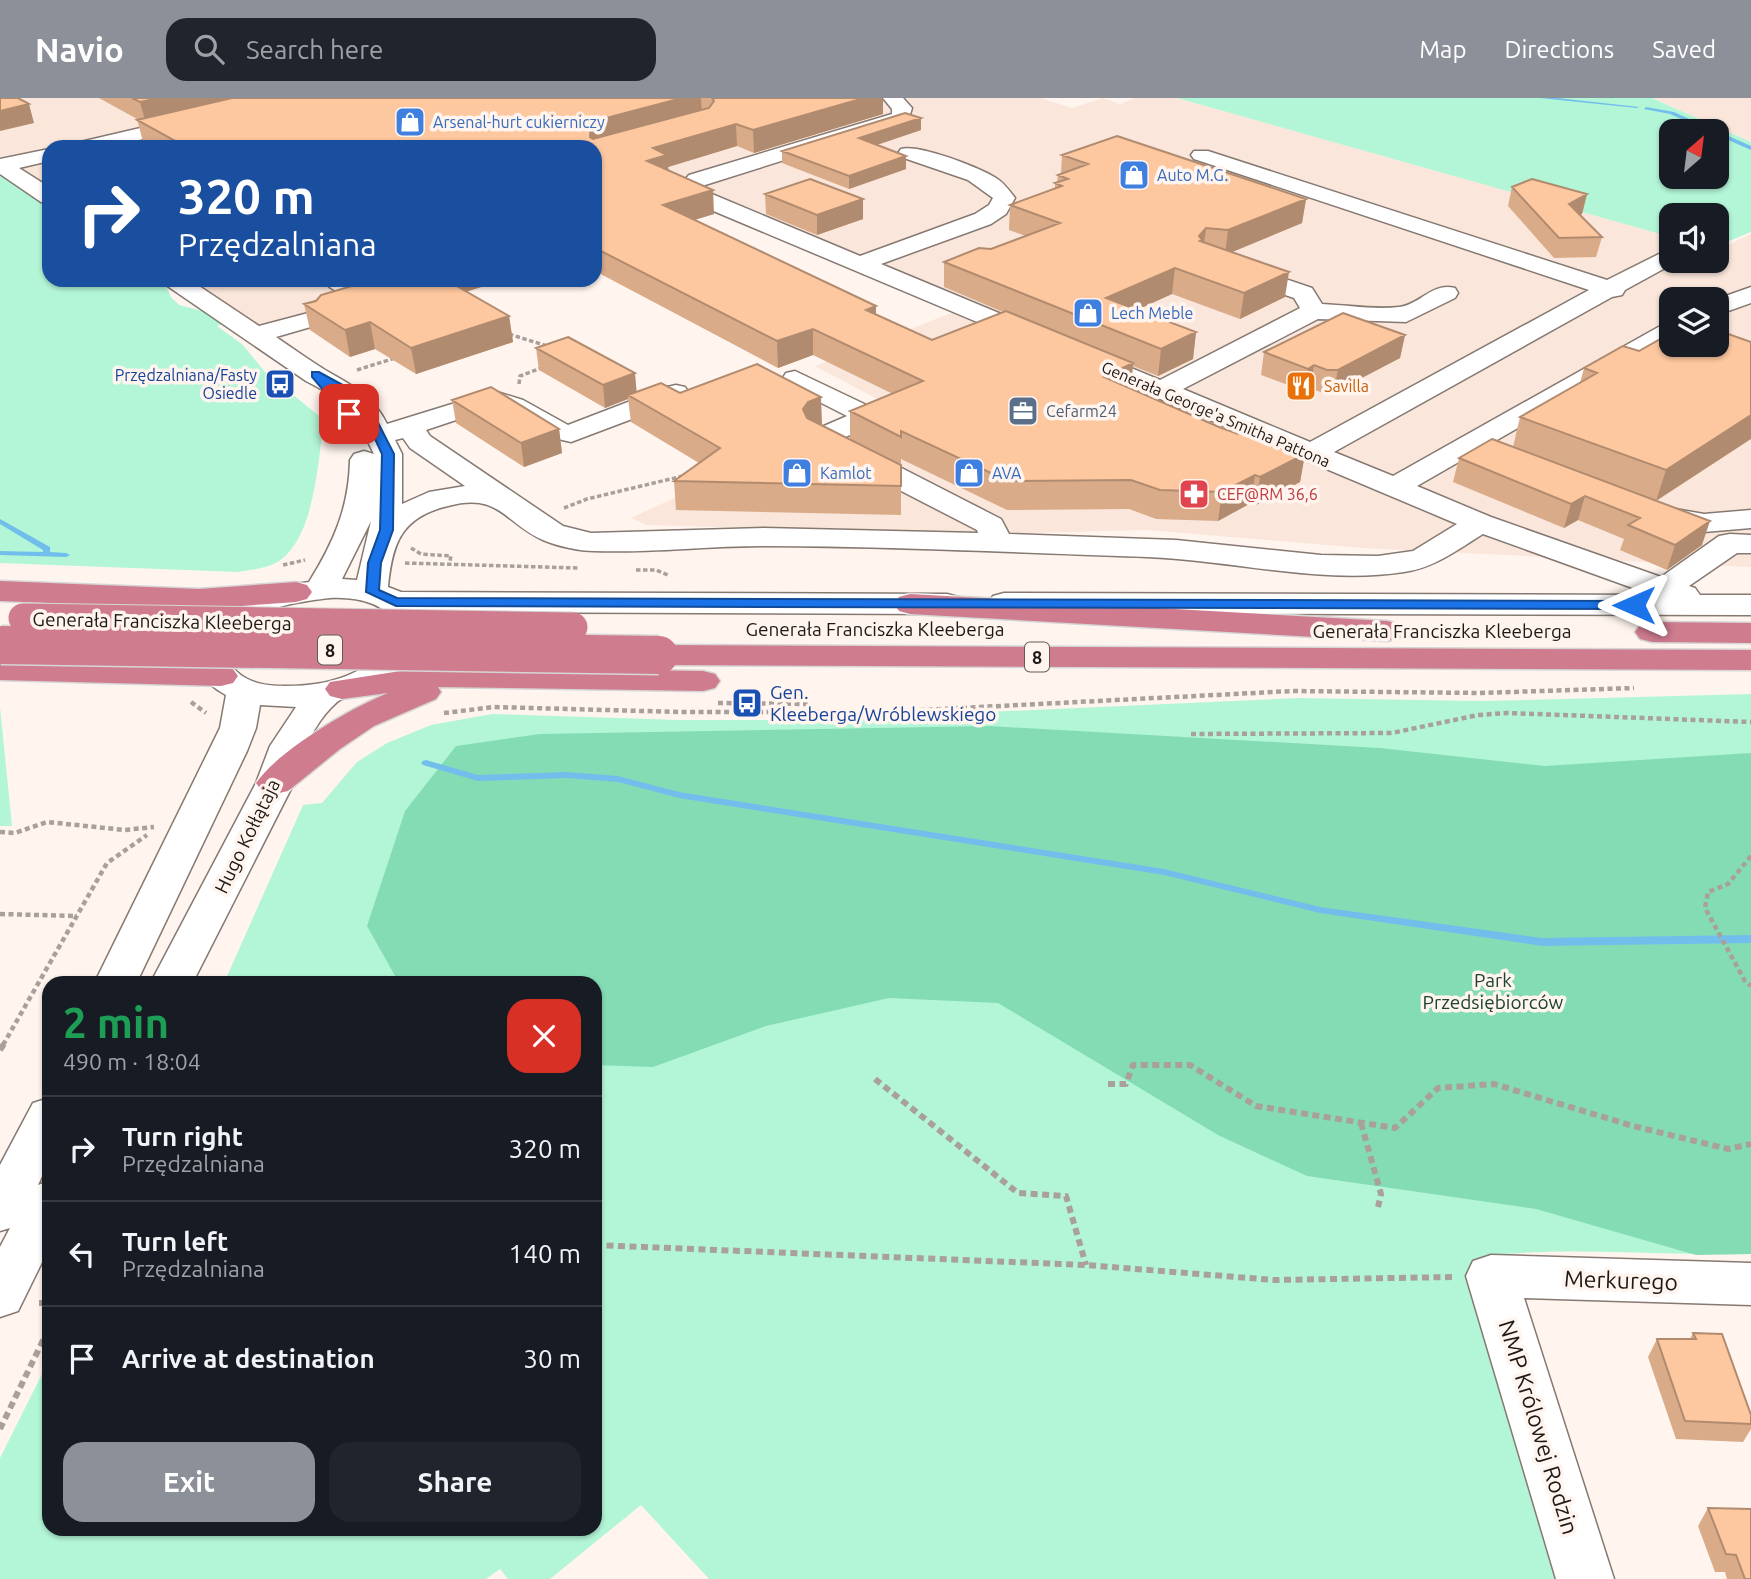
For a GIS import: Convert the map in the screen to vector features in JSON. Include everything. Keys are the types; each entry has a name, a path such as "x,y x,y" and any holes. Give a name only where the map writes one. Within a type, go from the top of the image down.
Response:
{"highway":[{"path":"0,591 199,599 308,590"},
{"path":"910,604 1387,631"},
{"name":"Generała Franciszka Kleeberga","path":"659,642 1387,631 1713,619 1751,631"},
{"path":"5,639 232,683"},
{"name":"Generała Franciszka Kleeberga","path":"5,639 659,642 1416,658 1751,660"},
{"path":"334,691 404,678 1016,681 1178,673 1337,671 1416,658"},
{"path":"275,783 324,741 383,706 429,691 484,679"}],"street":[{"path":"113,140 293,98"},
{"name":"Generała George'a Smitha Pattona","path":"893,98 902,108 901,117 690,184 688,188 704,198 859,264 1393,488 1576,559 1667,587 1713,619"},
{"path":"859,264 983,219 998,209 1004,198 998,187 983,179 908,153"},
{"path":"1201,155 1612,290"},
{"path":"1,165 42,156"},
{"path":"1,165 42,192"},
{"path":"1211,261 1303,293 1314,311"},
{"path":"1311,453 1659,262"},
{"path":"184,287 355,398 366,409 388,454 386,530 375,563 384,597 407,613 412,626 411,640 402,654 387,668 334,691 291,697 232,683"},
{"path":"1159,391 1314,311 1406,315 1446,293"},
{"path":"1729,303 1751,294"},
{"path":"256,335 312,319"},
{"path":"1393,488 1659,337"},
{"path":"308,590 352,537 360,514 364,462 362,443 349,414 316,375"},
{"path":"795,379 869,417 820,438 990,525 997,543"},
{"path":"381,435 410,428 494,399 505,401 558,432 571,434 676,393"},
{"path":"410,428 420,442 501,486 553,533 591,542 764,537 997,543 1176,549 1321,564 1378,565 1424,558 1480,523"},
{"path":"1469,444 1507,459"},
{"path":"386,530 408,510 446,497 501,486"},
{"path":"1634,508 1696,524 1732,524 1751,519"},
{"path":"1667,587 1730,543 1751,544"},
{"name":"Generała George'a Smitha Pattona","path":"1576,559 1597,572 1609,586 1610,605"},
{"path":"118,976 196,822 234,740 244,707 232,683 212,664 212,650 218,635 231,621 249,609 308,590 347,588 384,597 910,604 1092,602 1610,605 1713,619 1751,605"},
{"name":"Hugo Kołłątaja","path":"175,976 275,783 280,760 292,736 334,691"},
{"path":"0,1296 42,1140"},
{"name":"Merkurego","path":"1491,1276 1751,1284"},
{"name":"NMP Królowej Rodzin","path":"1491,1276 1585,1579"}],"path":[{"path":"504,331 514,337 552,348"},
{"path":"353,372 404,355"},
{"path":"518,386 520,376 555,363"},
{"path":"563,509 587,499 683,476"},
{"path":"440,714 494,707 681,712 883,712 1293,691 1480,693 1646,688"},
{"path":"187,701 199,705 208,714"},
{"path":"681,712 684,703"},
{"path":"709,703 806,704 808,713"},
{"path":"1191,734 1392,733 1478,715 1508,713 1751,722"},
{"path":"0,832 16,833 47,822 125,830 154,827"},
{"path":"43,976 107,863 144,840"},
{"path":"1751,856 1728,884 1708,892 1705,908 1745,981 1751,986"},
{"path":"0,914 77,916"},
{"path":"0,1050 42,977"},
{"path":"1108,1084 1126,1084 1133,1066 1190,1065 1256,1107 1395,1128 1438,1088 1494,1084 1633,1126 1728,1149 1751,1144"},
{"path":"875,1079 1018,1193 1066,1196 1086,1265"},
{"path":"1361,1123 1381,1194 1378,1207"},
{"path":"602,1245 1086,1265 1274,1280 1491,1276"},
{"path":"0,1429 42,1342"}],"shaded area":[{"path":"0,98 1040,98 1072,108 1103,98 1120,104 1135,98 1177,98 1659,234 1659,273 1729,273 1729,244 1751,234 1751,567 1362,548 1146,530 981,534 647,525 631,518 802,439 879,400 815,366 954,312 602,150 602,140 42,140 42,183 0,156"},
{"path":"1653,98 1751,98 1751,142 1729,132 1729,119 1700,119"},
{"path":"197,287 411,287 263,331"}],"green space":[{"path":"1177,98 1652,98 1699,119 1659,119 1659,189 1729,189 1729,132 1751,142 1751,232 1729,241 1729,203 1659,203 1659,234"},
{"path":"0,175 42,203 42,287 166,287 179,305 206,312 224,324 217,326 242,344 265,372 324,420 317,476 307,516 291,550 279,561 265,567 238,572 0,563"},
{"name":"Park Przedsiębiorców","path":"1751,694 1751,1254 1551,1252 1485,1256 1583,1579 709,1579 641,1505 550,1579 508,1579 500,1569 486,1579 0,1579 0,1458 42,1374 42,1536 602,1536 602,976 227,976 303,805 322,803 357,762 387,743 431,725 492,714 680,720 807,720 1298,698 1483,701"},
{"path":"0,707 12,826 0,826"},
{"name":"Park Przedsiębiorców","path":"989,726 1380,748 1545,766 1751,753 1751,1254 1696,1255 1536,1209 1307,1176 1218,1135 998,1003 889,998 766,1026 653,1067 602,1065 602,976 395,976 367,926 405,811 456,746 540,734"}],"building":[{"path":"0,98 18,98 29,104 0,111"},
{"path":"132,98 159,98 140,102"},
{"path":"232,98 682,98 591,122 590,137 593,139 709,108 714,101 712,98 864,98 753,130 736,124 653,148 667,155 647,161 713,190 663,205 876,306 866,310 932,340 1006,311 1133,363 1104,377 1219,427 1238,434 1244,431 1266,440 1270,439 1305,454 1260,477 1255,475 1222,492 1160,490 1131,480 1008,481 901,431 901,437 850,411 923,381 813,329 777,341 602,252 602,140 173,140 137,120"},
{"path":"905,113 921,118 859,138 906,156 849,176 782,151"},
{"path":"1117,136 1306,199 1228,230 1206,228 1199,236 1202,240 1200,241 1289,272 1244,293 1175,268 1106,298 1196,332 1161,349 944,262 979,248 991,249 1060,223 1010,205 1062,186 1055,183 1068,179 1058,175 1088,164 1062,155"},
{"path":"810,179 863,199 817,215 765,194"},
{"path":"1532,179 1587,194 1569,204 1602,237 1559,238 1512,187"},
{"path":"348,287 458,287 509,316 411,348 370,322 345,330 304,304 316,301 321,295"},
{"path":"1343,313 1405,335 1338,370 1327,370 1314,365 1308,369 1264,352"},
{"path":"1729,334 1751,342 1751,415 1666,470 1520,417 1597,373 1584,368 1623,346 1639,351 1659,340 1659,357 1729,357"},
{"path":"568,337 635,373 603,385 536,348"},
{"path":"757,364 821,397 808,402 803,409 807,418 901,465 901,486 674,481 720,448 628,395 661,383 680,393"},
{"path":"491,387 559,429 521,443 452,400"},
{"path":"1492,439 1710,521 1675,545 1628,525 1640,518 1585,496 1571,504 1459,458"},
{"path":"1693,1333 1722,1334 1751,1415 1751,1424 1685,1421 1657,1339 1696,1339"},
{"path":"1708,1508 1751,1509 1751,1579 1745,1579 1736,1555 1726,1554"}],"waterway":[{"path":"1542,98 1637,107"},
{"path":"1646,108 1672,113 1685,119"},
{"path":"1729,138 1751,148"},
{"path":"0,521 47,549 46,554"},
{"path":"0,553 66,555"},
{"path":"426,763 478,778 567,775 618,779 679,795 1164,872 1320,910 1542,942 1751,939"}],"place":[{"name":"Arsenal-hurt cukierniczy","path":"410,122"},
{"name":"Auto M.G.","path":"1134,175"},
{"name":"Lech Meble","path":"1088,313"},
{"name":"Przędzalniana/Fasty Osiedle","path":"280,384"},
{"name":"Savilla","path":"1301,386"},
{"name":"Cefarm24","path":"1023,411"},
{"name":"Kamlot","path":"797,473"},
{"name":"AVA","path":"969,473"},
{"name":"CEF@RM 36,6","path":"1194,494"},
{"name":"Gen. Kleeberga/Wróblewskiego","path":"747,703"}],"route":[{"path":"349,414 316,375 339,387 366,409 388,454 386,530 375,563 372,592 396,602 1634,605"}]}
